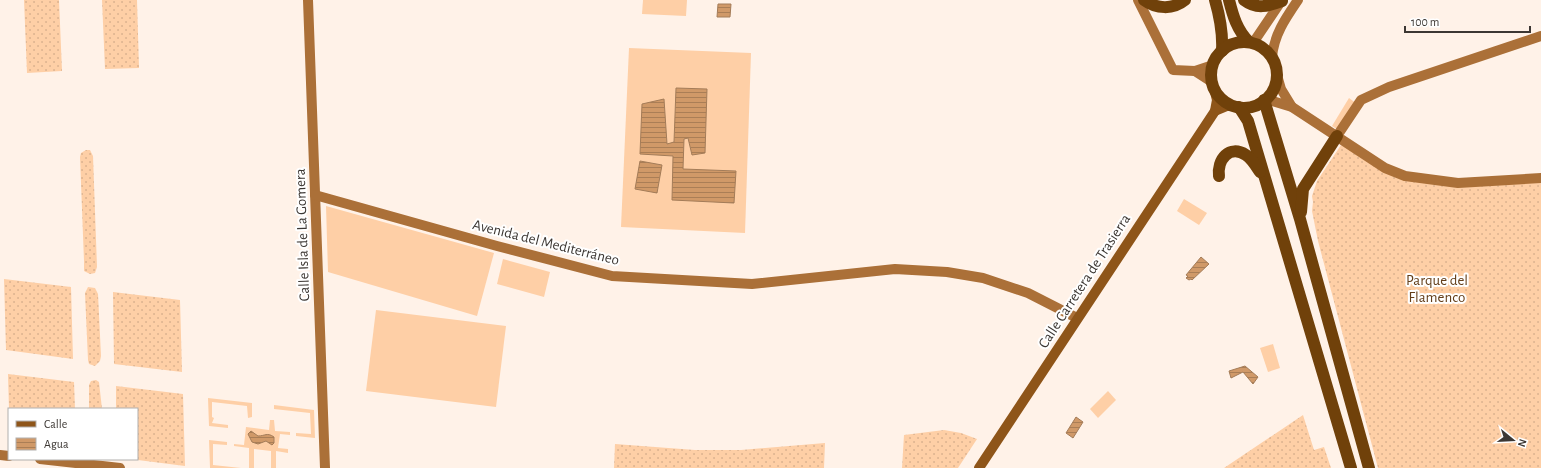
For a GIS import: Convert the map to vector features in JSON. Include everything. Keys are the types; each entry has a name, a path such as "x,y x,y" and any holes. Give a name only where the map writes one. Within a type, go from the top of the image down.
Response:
{"highway":[{"path":"1144,0 1161,7 1168,8 1185,0"},
{"path":"1215,0 1221,21 1223,38 1222,51"},
{"path":"1229,0 1237,26 1242,35 1251,43 1265,50 1272,57 1276,75 1274,88 1265,99 1252,106 1237,107"},
{"path":"1244,0 1260,7 1268,6 1282,0"},
{"path":"1251,43 1234,44 1222,51 1213,65 1213,85 1222,99 1237,107 1248,121 1351,468"},
{"path":"1265,99 1369,468"},
{"path":"1300,219 1303,189 1338,136"},
{"path":"1219,176 1220,162 1223,157 1238,151 1246,155 1252,161 1265,180"}],"main road":[{"name":"Calle Isla de La Gomera","path":"308,0 325,468"},
{"path":"1138,0 1173,70 1195,71 1213,65"},
{"path":"1251,43 1282,0"},
{"path":"1272,57 1273,43 1276,33 1298,0"},
{"path":"1338,136 1361,100 1395,85 1541,36"},
{"path":"1195,71 1213,85 1216,100 1215,111 1226,106 1237,107"},
{"path":"1276,75 1281,89 1292,106"},
{"path":"1265,99 1292,106 1385,168 1405,176 1458,183 1541,178"},
{"name":"Calle Carretera de Trasierra","path":"979,468 1215,111"},
{"name":"Avenida del Mediterráneo","path":"315,194 497,246 612,276 752,284 894,269 948,272 983,278 1028,293 1077,318"},
{"path":"50,460 120,468"}],"green space":[{"path":"24,0 59,0 62,71 27,73"},
{"path":"102,0 137,0 139,68 105,69"},
{"path":"643,0 687,0 686,16 642,14"},
{"path":"629,48 751,53 745,233 621,227"},
{"path":"1349,98 1357,104 1340,131 1332,126"},
{"name":"Parque del Flamenco","path":"1341,145 1413,180 1541,183 1541,468 1378,468 1318,241 1312,211 1312,196 1317,181"},
{"path":"86,150 90,150 93,156 97,267 95,273 90,274 84,271 80,157 81,153"},
{"path":"1184,199 1207,213 1199,225 1177,211"},
{"path":"326,206 494,253 477,316 328,272"},
{"path":"503,259 550,272 544,297 497,284"},
{"path":"4,279 71,287 73,359 6,350"},
{"path":"88,287 95,288 98,294 101,356 100,361 95,366 89,364 88,360 85,293"},
{"path":"113,292 180,300 182,372 114,364"},
{"path":"376,310 506,326 496,407 366,391"},
{"path":"1273,344 1280,368 1268,372 1260,348"},
{"path":"8,374 74,382 75,408 9,408"},
{"path":"96,380 99,382 102,408 89,408 89,385 91,381"},
{"path":"116,386 183,394 185,466 138,460 138,408 116,408"},
{"path":"1108,391 1116,400 1098,418 1090,409"},
{"path":"208,398 252,403 252,417 248,418 247,406 212,402 212,417 214,418 212,423 228,425 228,428 209,426"},
{"path":"274,405 314,410 315,438 296,436 296,433 311,434 310,413 274,409"},
{"path":"1303,415 1314,450 1324,447 1331,468 1224,468"},
{"path":"270,420 274,420 275,431 290,432 290,435 280,434 278,448 288,449 288,453 276,451 276,468 271,468 271,451 254,449 254,468 249,468 249,448 234,446 234,444 244,445 246,427 269,430"},
{"path":"944,430 961,433 977,439 958,468 902,468 904,435"},
{"path":"209,440 227,442 227,445 213,444 213,465 241,468 210,468"},
{"path":"825,443 824,468 614,468 615,444 695,450 741,450"}],"water":[{"path":"718,4 731,4 730,17 717,17"},
{"path":"676,88 707,89 705,153 692,155 688,138 684,139 683,169 736,171 734,203 672,200 673,156 640,154 642,104 664,99 667,144 674,142"},
{"path":"640,161 662,165 657,193 635,189"},
{"path":"1201,257 1209,264 1192,280 1189,280 1186,278 1188,276 1186,275"},
{"path":"1245,366 1258,377 1253,384 1243,372 1231,378 1229,371"},
{"path":"1076,417 1083,422 1073,438 1066,433"},
{"path":"251,431 258,436 268,434 274,437 274,443 272,445 266,441 258,444 252,442 248,434"}]}
